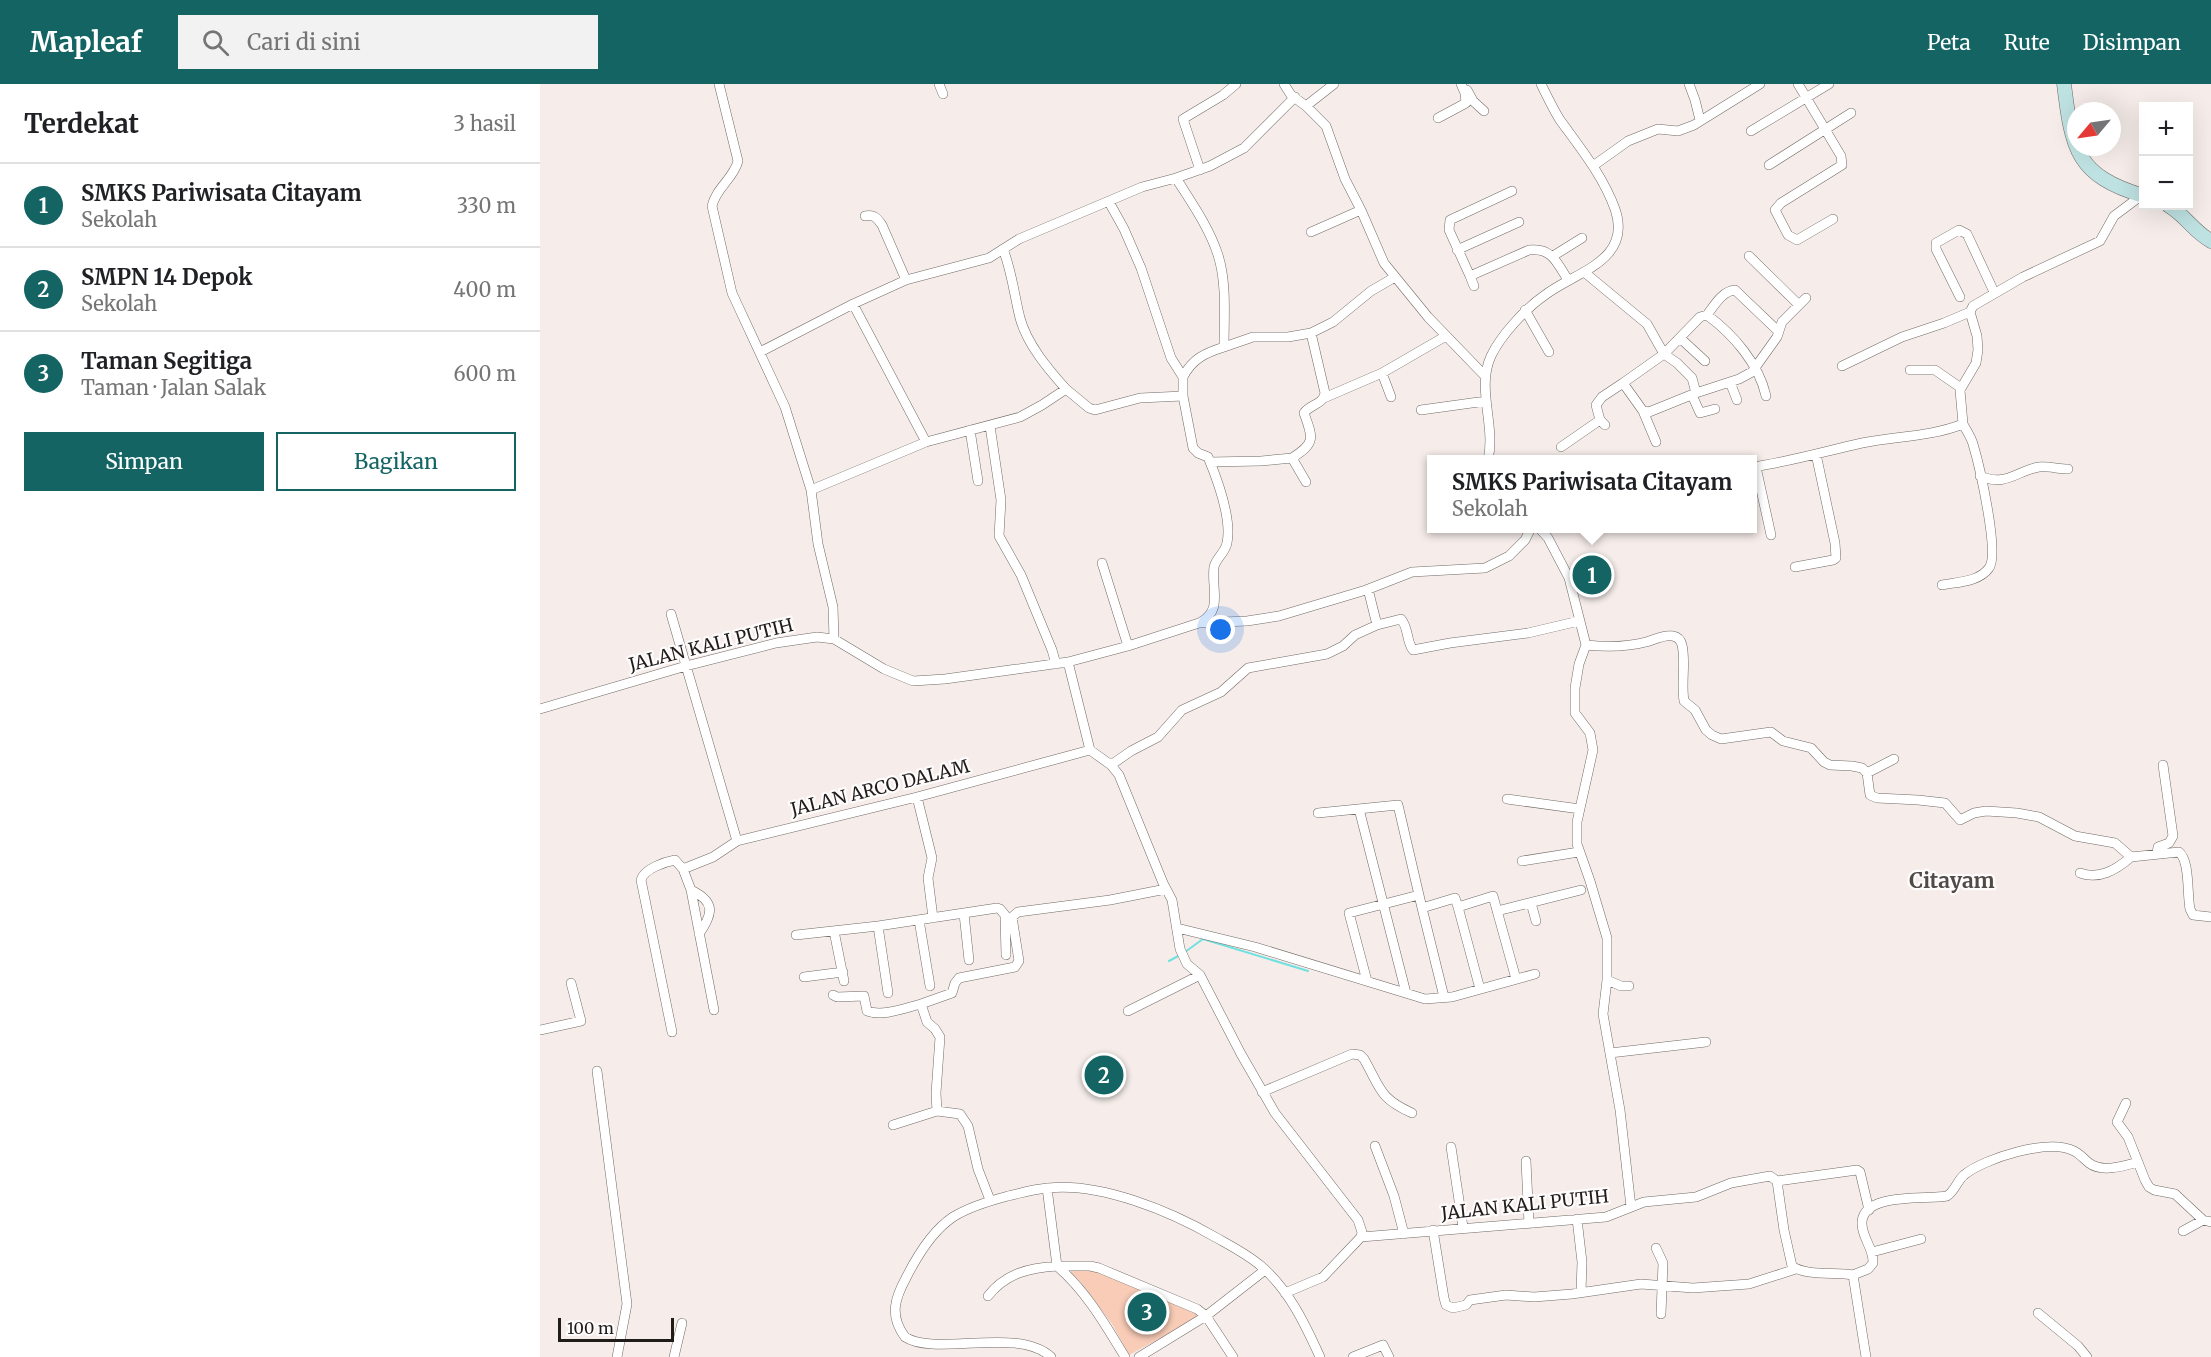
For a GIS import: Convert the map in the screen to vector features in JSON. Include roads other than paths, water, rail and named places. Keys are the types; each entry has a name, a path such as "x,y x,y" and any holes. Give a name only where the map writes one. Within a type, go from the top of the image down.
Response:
{"main road":[{"path":"2064,84 2070,127 2081,159 2095,174 2109,183 2139,194"},
{"path":"2175,210 2196,231 2211,241"}],"street":[{"path":"719,84 738,161 733,172 713,199 712,206 728,280 785,407 811,490 818,544 833,607 834,639"},
{"path":"939,84 943,94"},
{"path":"1200,170 1183,119 1223,95 1236,84"},
{"path":"1284,84 1326,126 1344,179 1361,210 1384,263 1428,317 1485,376"},
{"path":"1306,106 1334,84"},
{"path":"1463,84 1468,94 1484,111"},
{"path":"1438,118 1466,103 1463,84"},
{"path":"1488,455 1490,429 1485,376 1491,356 1525,310 1547,293 1604,261 1613,246 1618,230 1616,212 1593,166 1561,120 1541,84"},
{"path":"1689,84 1700,120"},
{"path":"1593,166 1620,147 1658,129 1678,132 1760,84"},
{"path":"1798,84 1841,156 1842,165 1781,203 1775,210 1788,235 1797,240 1833,219"},
{"path":"1751,131 1830,84"},
{"path":"760,352 853,304 906,280 989,258 1019,239 1142,187 1200,170 1218,162 1244,148 1295,97"},
{"path":"1769,165 1851,113"},
{"path":"1176,177 1204,225 1218,256 1223,281 1224,347"},
{"path":"1474,286 1449,230 1450,220 1512,191"},
{"path":"1842,366 1911,333 1970,312 1974,306 1994,292 2100,241 2114,216 2139,199"},
{"path":"1109,202 1141,268 1171,358 1183,376"},
{"path":"1311,232 1361,210"},
{"path":"865,216 872,215 882,225 906,280"},
{"path":"1457,250 1519,222"},
{"path":"1960,297 1936,249 1936,243 1959,230 1967,234 1994,292"},
{"path":"1553,256 1582,238"},
{"path":"1003,249 1012,271 1025,332 1066,389 1089,408 1095,410 1140,398 1183,396"},
{"path":"1470,276 1529,250 1538,249 1553,256 1568,280"},
{"path":"1643,411 1649,412 1747,376 1774,343 1782,322 1803,301 1749,256"},
{"path":"1584,272 1647,324 1664,354 1688,373 1694,383 1694,394 1700,413 1714,408"},
{"path":"1198,623 1210,615 1214,609 1214,569 1216,562 1225,551 1228,529 1227,516 1210,462 1206,455 1198,453 1193,448 1183,396 1183,376 1189,364 1199,357 1253,337 1288,337 1311,333 1333,322 1371,291 1395,278"},
{"path":"1561,447 1603,422 1596,410 1598,400 1664,354 1700,317 1707,315 1730,290 1735,290 1778,331"},
{"path":"853,304 926,442"},
{"path":"1525,310 1549,352"},
{"path":"1942,585 1979,577 1992,565 1993,550 1980,476 1973,445 1963,423 1960,409 1961,388 1978,356 1977,336 1970,312"},
{"path":"1707,315 1721,326 1756,366 1763,381 1766,396"},
{"path":"1311,333 1323,376 1324,398"},
{"path":"1210,462 1292,458 1307,449 1311,443 1305,410 1324,398 1382,373 1446,336"},
{"path":"1680,338 1705,361"},
{"path":"1910,370 1935,370 1961,388"},
{"path":"1382,373 1391,397"},
{"path":"1730,381 1737,400"},
{"path":"1623,383 1643,411 1656,442"},
{"path":"811,490 926,442 990,426 1026,414 1066,389"},
{"path":"1421,410 1486,401"},
{"path":"1757,466 1865,442 1897,439 1947,429 1963,423"},
{"path":"990,426 1001,500 999,537 1021,575 1052,650 1062,663 1090,750 1111,765 1119,775 1174,905 1180,949 1187,964 1200,975 1275,1113 1354,1214 1360,1228 1361,1237 1323,1277 1285,1293"},
{"path":"970,430 978,481"},
{"path":"1795,567 1836,558 1835,543 1816,454"},
{"path":"1292,458 1306,482"},
{"path":"1980,476 2005,480 2038,468 2068,469"},
{"path":"1757,479 1771,535"},
{"name":"JALAN KALI PUTIH","path":"540,709 686,666 800,638 834,639 884,669 913,681 945,679 1062,663 1128,646 1198,623 1246,621 1279,616 1368,589 1412,572 1476,570 1494,565 1517,548 1528,533"},
{"path":"1544,533 1569,578 1586,645 1579,664 1575,688 1575,713 1590,733 1593,750 1580,809 1577,836 1579,852 1590,881 1606,938 1607,980 1603,1014 1622,1121 1631,1207"},
{"path":"1102,563 1128,646"},
{"path":"1368,589 1377,625"},
{"path":"671,614 737,841"},
{"path":"1111,765 1158,737 1182,710 1221,692 1248,668 1327,654 1343,646 1355,635 1377,625 1401,619 1406,624 1410,647 1413,650 1528,633 1579,621"},
{"path":"1586,645 1626,645 1674,636 1682,644 1684,701 1695,710 1706,730 1712,735 1721,739 1771,732 1783,741 1811,748 1830,765 1862,768 1867,773 1870,795 1877,798 1945,803 1960,820 1974,813 1986,811 2039,817 2075,836 2115,843 2131,857"},
{"name":"JALAN ARCO DALAM","path":"683,869 713,856 737,841 917,797 1090,750"},
{"path":"1867,773 1894,759"},
{"path":"2157,853 2158,847 2169,843 2173,836 2163,765"},
{"path":"917,797 932,858 928,878 933,918"},
{"path":"1507,799 1580,809"},
{"path":"1318,813 1398,805 1444,997"},
{"path":"1359,809 1406,993"},
{"path":"1522,861 1579,852"},
{"path":"2080,873 2089,876 2112,871 2131,857 2179,852 2186,865 2190,909 2193,915 2211,917"},
{"path":"672,1032 641,880 641,876 646,872 670,861 675,860 683,869 691,890 714,1010"},
{"path":"833,995 837,997 864,996 867,1011 870,1012 889,1011 921,1004 952,993 959,978 1015,967 1019,961 1012,917 1018,912 1110,900 1166,889"},
{"path":"691,890 706,900 710,906 711,916 699,934"},
{"path":"1497,911 1581,890"},
{"path":"1367,981 1349,913 1419,895"},
{"path":"1458,907 1493,896 1516,979"},
{"path":"1422,908 1455,898 1480,989"},
{"path":"1532,903 1536,921"},
{"path":"796,935 1000,909 1005,915 1006,956"},
{"path":"964,914 969,960"},
{"path":"919,920 930,986"},
{"path":"878,926 888,993"},
{"path":"1177,928 1255,947 1425,999 1480,989 1535,974"},
{"path":"804,977 843,976 834,931"},
{"path":"1128,1011 1200,975"},
{"path":"1607,980 1621,986 1629,986"},
{"path":"540,1030 581,1021 571,983"},
{"path":"921,1004 927,1022 940,1037 936,1093 938,1112"},
{"path":"1610,1053 1706,1042"},
{"path":"1262,1092 1352,1054 1360,1055 1384,1097 1412,1113"},
{"path":"597,1071 627,1304 617,1357"},
{"path":"2126,1103 2117,1122 2126,1132 2149,1188 2175,1194 2207,1221 2184,1231"},
{"path":"893,1125 938,1112 960,1114 966,1121 978,1169 990,1200"},
{"path":"1376,1146 1394,1196 1404,1234"},
{"path":"1451,1147 1463,1227"},
{"path":"1777,1181 1788,1256 1792,1266 1802,1272 1837,1272 1853,1275 1871,1266 1872,1252 1862,1222 1869,1210 1890,1200 1947,1196 1953,1192 1961,1177 1994,1158 2048,1147 2074,1151 2094,1167 2100,1168 2120,1167 2138,1162"},
{"path":"1526,1161 1529,1224"},
{"name":"JALAN KALI PUTIH","path":"1361,1237 1606,1217 1644,1202 1696,1197 1747,1179 1770,1176 1777,1181 1853,1169 1860,1172 1869,1210"},
{"path":"1051,1357 1042,1350 1033,1348 955,1353 926,1352 908,1341 897,1325 895,1301 916,1259 942,1226 960,1214 990,1200 1047,1188 1065,1187 1099,1191 1160,1209 1248,1256 1265,1270 1285,1293 1305,1325 1320,1357"},
{"path":"1047,1188 1057,1266 1083,1292 1125,1357"},
{"path":"1577,1219 1582,1262 1581,1292"},
{"path":"1433,1230 1444,1298 1449,1307 1466,1305 1470,1300 1489,1297 1576,1294 1641,1284 1693,1288 1749,1284 1796,1269"},
{"path":"1872,1252 1921,1239"},
{"path":"1656,1248 1663,1263 1660,1314"},
{"path":"988,1296 995,1287 1019,1272 1029,1269 1057,1266 1099,1268 1197,1309 1206,1316 1233,1357"},
{"path":"1139,1357 1206,1316 1265,1270"},
{"path":"1853,1275 1866,1357"},
{"path":"2038,1313 2078,1346 2087,1357"},
{"path":"674,1357 682,1323"},
{"path":"1353,1357 1383,1345 1389,1357"}],"waterway":[{"path":"1185,952 1203,939 1308,971"},
{"path":"1169,961 1180,955"}],"place":[{"name":"SMKS Pariwisata Citayam","path":"1592,575"},
{"name":"SMPN 14 Depok","path":"1104,1075"},
{"name":"Taman Segitiga","path":"1147,1312"}],"district":[{"name":"Citayam","path":"1952,881"}]}
